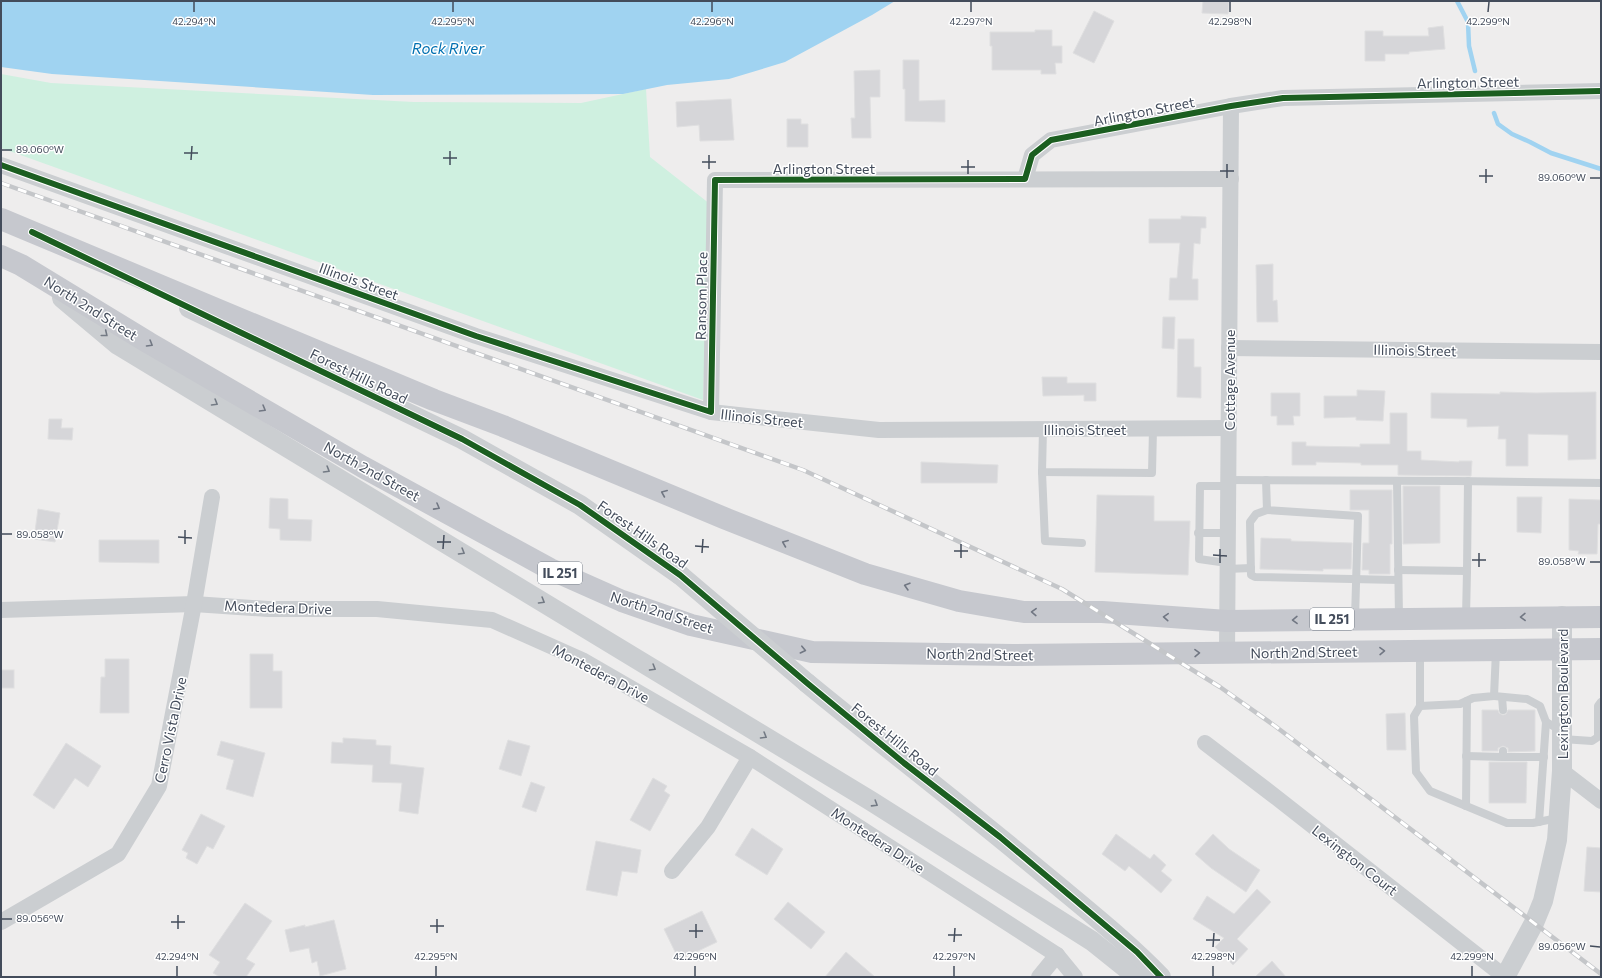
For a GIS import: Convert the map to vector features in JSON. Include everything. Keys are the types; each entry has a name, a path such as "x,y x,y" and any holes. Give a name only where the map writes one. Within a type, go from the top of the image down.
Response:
{"main road":[{"name":"IL 251","path":"1,220 434,400 503,426 724,518 864,574 959,601 1024,612 1102,612 1227,621 1562,616 1601,617"},
{"name":"North 2nd Street","path":"1,256 21,265 149,343 363,467 550,569 622,601 691,625 812,652 1013,655 1601,649"}],"street":[{"name":"Arlington Street","path":"1025,179 1032,155 1051,140 1231,106 1283,98 1601,90"},
{"name":"Cottage Avenue","path":"1227,653 1231,106"},
{"name":"Illinois Street","path":"1,165 476,336 711,412 879,430 1228,428"},
{"name":"Arlington Street","path":"715,180 1231,179"},
{"name":"Ransom Place","path":"711,412 715,180"},
{"name":"Forest Hills Road","path":"32,232 462,440 580,505 680,574 807,683 904,763 1000,836 1137,952 1162,977"},
{"path":"21,265 118,345 871,801 1092,941 1137,977"},
{"name":"Illinois Street","path":"1229,348 1601,352"},
{"name":"Cerro Vista Drive","path":"1,922 118,854 160,786 194,604 212,497"},
{"name":"Montedera Drive","path":"1,610 194,604 268,609 377,609 492,620 582,660 750,757 1057,955 1075,977"},
{"name":"Lexington Boulevard","path":"1562,616 1563,649 1557,731 1562,771 1601,801"},
{"name":"Lexington Court","path":"1205,743 1505,977"},
{"path":"672,871 708,827 750,757"},
{"path":"1505,977 1534,923 1543,901 1557,840 1562,771"},
{"path":"1039,977 1057,955"}],"lane":[{"path":"1043,429 1042,472 1045,541 1082,543"},
{"path":"1042,472 1152,473 1153,429"},
{"path":"1266,480 1267,510"},
{"path":"1251,568 1227,566 1199,559 1198,533 1200,486 1266,480 1601,483"},
{"path":"1397,481 1399,618"},
{"path":"1466,618 1468,481"},
{"path":"1355,619 1357,580 1358,516 1267,510 1256,514 1250,522 1251,575 1255,577 1357,580 1398,580"},
{"path":"1198,533 1228,533"},
{"path":"1398,570 1467,571"},
{"path":"1420,650 1420,706 1414,716 1416,772 1430,791 1508,823 1539,822 1559,818"},
{"path":"1496,650 1498,696 1503,710"},
{"path":"1420,706 1460,704 1473,698 1498,696 1527,699 1540,706 1557,731 1592,741 1598,737 1598,706 1601,702"},
{"path":"1466,806 1467,701"},
{"path":"1539,822 1544,757 1557,731"},
{"path":"1466,756 1503,754 1544,757"}],"green space":[{"path":"1,74 51,83 414,102 581,103 646,89 650,157 710,204 703,400 1,148"}],"water":[{"name":"Rock River","path":"1,1 895,1 785,62 729,79 667,85 623,94 373,95 52,74 1,67"}],"building":[{"path":"1203,1 1229,1 1228,14 1202,13"},
{"path":"1094,11 1114,21 1094,63 1073,53"},
{"path":"1443,26 1445,49 1409,52 1409,54 1385,54 1385,61 1365,61 1365,31 1383,31 1383,36 1429,36 1428,28"},
{"path":"1035,30 1052,30 1052,46 1062,46 1062,63 1055,63 1056,74 1041,74 1041,70 992,70 992,46 990,46 990,32 1035,32"},
{"path":"903,60 919,60 919,101 945,100 945,122 905,121"},
{"path":"880,70 880,97 870,97 871,138 852,138 851,118 855,118 854,71"},
{"path":"731,99 734,140 700,141 699,125 677,127 676,102"},
{"path":"787,119 801,119 801,124 808,124 808,147 787,147"},
{"path":"1181,216 1206,217 1206,228 1201,228 1200,244 1194,243 1192,279 1198,279 1198,300 1169,300 1170,278 1177,278 1180,243 1149,243 1149,219 1181,219"},
{"path":"1273,264 1273,301 1277,300 1278,322 1257,322 1256,265"},
{"path":"1163,317 1175,317 1174,349 1162,348"},
{"path":"1178,339 1194,339 1194,367 1201,367 1201,398 1177,397"},
{"path":"1042,377 1067,377 1067,383 1096,383 1096,401 1084,401 1084,395 1043,396"},
{"path":"1357,390 1385,391 1383,421 1356,420 1356,417 1324,418 1324,396 1357,396"},
{"path":"1500,392 1596,392 1596,459 1568,460 1568,435 1528,434 1528,466 1506,466 1506,439 1498,439 1499,426 1467,427 1467,419 1431,418 1431,393 1500,394"},
{"path":"1271,393 1300,393 1300,416 1293,416 1294,425 1277,425 1277,416 1271,416"},
{"path":"1390,413 1407,413 1407,451 1421,451 1421,460 1459,462 1472,461 1471,476 1398,475 1398,465 1361,465 1361,463 1316,462 1316,465 1292,465 1292,442 1306,442 1306,446 1360,447 1360,444 1390,444"},
{"path":"49,419 62,419 61,428 73,428 72,440 48,439"},
{"path":"921,462 998,465 997,483 921,483"},
{"path":"1403,486 1440,486 1440,543 1403,544"},
{"path":"1350,490 1392,490 1392,544 1390,544 1390,574 1369,574 1369,570 1362,570 1363,543 1369,543 1369,510 1350,510"},
{"path":"1097,495 1154,496 1154,521 1190,521 1188,575 1095,572"},
{"path":"1517,497 1542,497 1541,533 1517,532"},
{"path":"270,498 288,499 288,519 312,520 311,541 280,540 280,529 269,528"},
{"path":"1569,499 1601,500 1601,524 1598,524 1597,554 1578,554 1579,551 1569,550"},
{"path":"38,509 60,513 55,542 34,539"},
{"path":"1261,538 1291,539 1291,541 1352,543 1351,569 1323,569 1323,571 1260,569"},
{"path":"99,540 159,540 159,563 99,562"},
{"path":"250,654 273,654 273,671 282,671 282,708 250,708"},
{"path":"105,659 129,659 129,713 100,713 101,677 105,677"},
{"path":"1,670 14,670 14,688 1,688"},
{"path":"1482,710 1498,710 1499,713 1503,715 1506,714 1508,710 1535,710 1535,751 1508,752 1508,748 1503,746 1498,748 1498,751 1482,751"},
{"path":"1405,713 1406,750 1387,750 1386,714"},
{"path":"343,738 376,740 376,745 391,746 390,764 424,768 418,814 399,811 402,783 372,782 373,765 331,763 332,742 343,743"},
{"path":"508,740 530,746 521,776 499,769"},
{"path":"221,741 265,753 253,797 226,789 234,760 217,755"},
{"path":"66,743 101,766 88,787 75,778 54,809 33,795"},
{"path":"1489,762 1527,762 1526,803 1489,803"},
{"path":"653,778 667,786 664,791 670,795 650,831 630,820"},
{"path":"531,782 545,787 536,812 522,807"},
{"path":"201,814 225,826 213,849 207,846 197,864 186,858 188,853 182,850"},
{"path":"752,828 783,849 767,875 735,855"},
{"path":"1116,834 1150,859 1154,854 1166,865 1161,871 1172,880 1161,893 1129,866 1125,871 1102,854"},
{"path":"1213,834 1229,849 1260,870 1246,892 1211,868 1195,854"},
{"path":"596,841 641,850 637,873 622,871 617,896 586,890"},
{"path":"1587,847 1601,848 1601,892 1584,891"},
{"path":"1257,889 1271,902 1237,939 1248,949 1233,965 1215,947 1224,938 1193,919 1207,896 1234,914"},
{"path":"788,902 825,932 811,949 774,919"},
{"path":"245,903 272,921 246,959 255,964 246,977 220,977 213,973 220,962 209,955"},
{"path":"702,911 717,942 679,960 664,929"},
{"path":"334,920 346,969 320,976 317,961 312,963 309,948 290,952 285,930"},
{"path":"846,952 875,977 825,977"},
{"path":"1272,961 1286,977 1255,977"}],"waterway":[{"path":"1457,1 1468,22 1469,46 1475,71"},
{"path":"1494,113 1498,124 1512,134 1551,153 1601,169"}],"railway":[{"path":"1,183 803,470 1062,589 1220,687 1275,726 1601,974"}],"cycle path":[{"path":"1,165 476,336 711,412 715,180 1025,179 1032,155 1051,140 1231,106 1283,98 1601,91"},
{"path":"32,232 462,439 580,505 680,575 904,763 1000,837 1137,952 1161,977"}]}
